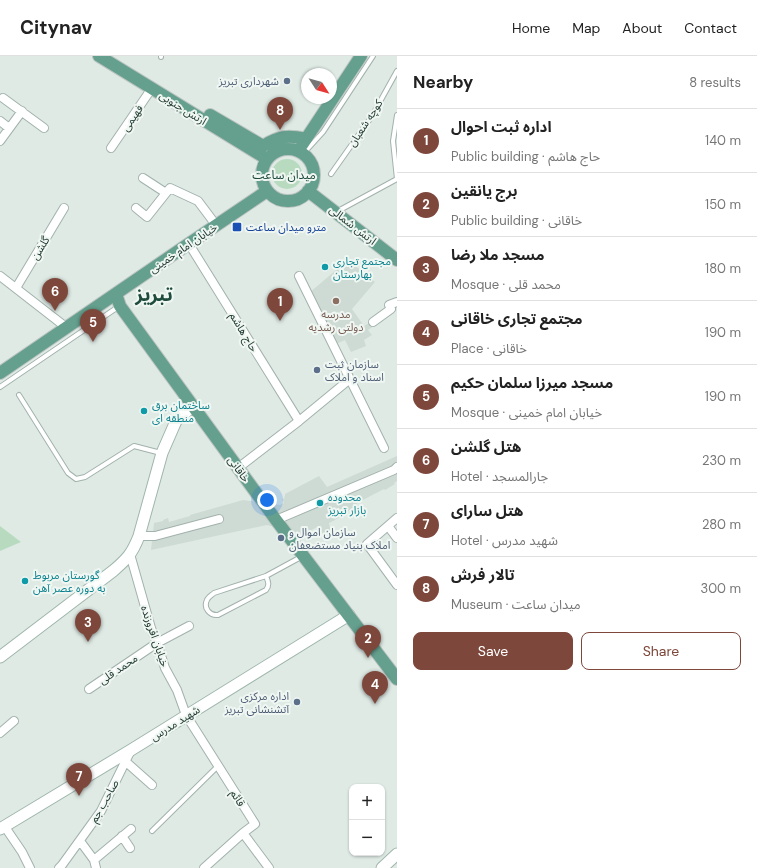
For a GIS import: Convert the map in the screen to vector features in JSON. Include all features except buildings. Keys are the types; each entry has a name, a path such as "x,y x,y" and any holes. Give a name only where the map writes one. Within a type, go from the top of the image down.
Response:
{"main road":[{"name":"ارتش جنوبی","path":"99,56 267,159"},
{"path":"300,153 306,139 361,56"},
{"path":"180,106 202,110 263,146 281,137 306,139"},
{"path":"284,149 291,149 300,153 308,159 312,165 312,185 304,196 291,201 284,201 272,196 267,191 262,179 262,172 267,159 278,151 284,149"},
{"name":"خیابان امام خمینی","path":"0,374 267,191"},
{"name":"ارتش شمالی","path":"308,191 397,260"},
{"name":"خاقانی","path":"116,294 120,306 276,520 397,678"},
{"path":"0,657 128,558 135,548 139,536 162,453 176,422 193,406"},
{"name":"شهید مدرس","path":"2,828 349,615"},
{"path":"382,868 397,854"}],"street":[{"name":"فهیمی","path":"111,148 152,88"},
{"path":"3,98 44,128"},
{"path":"0,141 22,111"},
{"path":"0,121 9,128"},
{"path":"143,178 166,194"},
{"path":"136,208 147,217 170,188 198,200 216,225"},
{"name":"گلشن","path":"16,288 64,208"},
{"name":"حاج هاشم","path":"189,244 299,421"},
{"path":"0,276 67,328"},
{"path":"299,276 384,448"},
{"path":"373,322 391,310 389,305 397,302"},
{"path":"238,468 350,379"},
{"path":"276,520 394,470 397,467"},
{"path":"397,518 367,544 397,585"},
{"path":"139,536 155,536 220,519"},
{"path":"388,526 397,538"},
{"name":"خیابان افروزنده","path":"130,554 151,628 165,668 177,690 186,716"},
{"name":"محمد قلی","path":"89,689 157,643 189,626"},
{"name":"قائم","path":"186,716 255,824 204,868"},
{"path":"0,733 14,721"},
{"name":"صاحب جم","path":"59,868 101,811 131,750"},
{"path":"125,761 152,785"},
{"path":"2,828 22,852 30,868"},
{"path":"94,860 131,829"},
{"path":"243,833 269,868"},
{"path":"122,836 130,848"},
{"path":"80,841 94,860 96,868"}],"lane":[{"path":"300,153 323,132 373,56"},
{"name":"کوچه شعبان","path":"331,174 372,116 397,71"},
{"path":"336,212 397,179 393,141 397,115"},
{"path":"0,387 120,306"},
{"path":"19,394 68,473 76,479 85,477 134,446 162,453"},
{"path":"266,576 269,587 266,590 218,615 210,614 207,611 206,601 214,593 266,576 304,556"},
{"path":"152,831 218,766"}],"shaded area":[{"name":"مدرسه دولتی رشدیه","path":"348,260 375,282 352,309 364,326 371,322 374,326 368,330 372,335 364,340 366,346 351,352 345,340 336,344 309,293"},
{"name":"محدوده بازار تبریز","path":"397,456 397,481 394,483 395,484 357,503 357,505 352,507 353,508 329,523 329,534 324,537 319,526 302,535 267,525 151,550 154,523 168,518 169,522 243,500 280,505 284,503 282,499 285,498 285,494 319,476 327,487"}],"green space":[{"path":"287,159 293,160 301,168 301,180 293,188 287,189 281,188 273,180 272,174 273,168 281,160"},
{"path":"0,526 21,542 0,551"}],"place":[{"name":"شهرداری تبریز","path":"287,81"},
{"name":"تالار فرش","path":"280,130"},
{"name":"مترو میدان ساعت","path":"237,227"},
{"name":"مجتمع تجاری بهارستان","path":"325,267"},
{"name":"مدرسه دولتی رشدیه","path":"336,301"},
{"name":"هتل گلشن","path":"55,311"},
{"name":"اداره ثبت احوال","path":"280,321"},
{"name":"مسجد میرزا سلمان حکیم","path":"93,342"},
{"name":"سازمان ثبت اسناد و املاک","path":"317,370"},
{"name":"ساختمان برق منطقه ای","path":"144,411"},
{"name":"محدوده بازار تبریز","path":"320,503"},
{"name":"سازمان اموال و املاک بنیاد مستضعفان","path":"281,538"},
{"name":"گورستان مربوط به دوره عصر آهن","path":"25,581"},
{"name":"مسجد ملا رضا","path":"88,642"},
{"name":"برج یانقین","path":"368,658"},
{"name":"اداره مرکزی آتشنشانی تبریز","path":"297,702"},
{"name":"مجتمع تجاری خاقانی","path":"375,704"},
{"name":"هتل سارای","path":"79,796"}],"district":[{"name":"میدان ساعت","path":"284,175"},
{"name":"تبریز","path":"154,294"}]}
